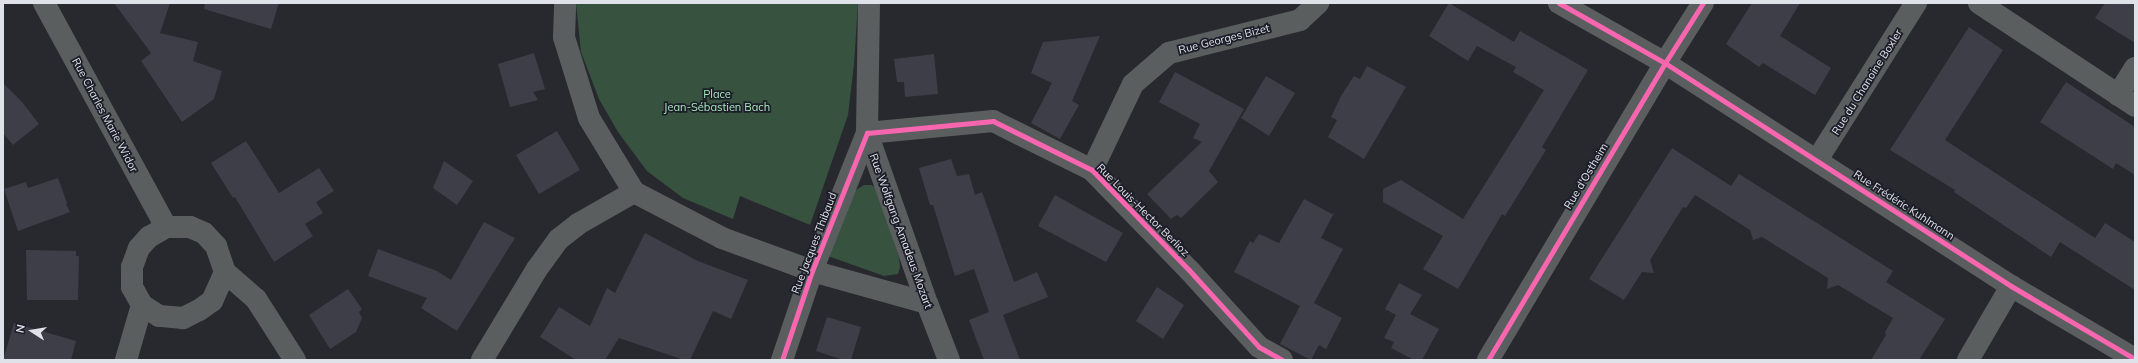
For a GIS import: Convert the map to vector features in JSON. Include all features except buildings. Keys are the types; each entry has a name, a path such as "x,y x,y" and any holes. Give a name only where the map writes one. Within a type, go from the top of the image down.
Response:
{"street":[{"name":"Rue Charles Marie Widor","path":"44,3 166,227"},
{"path":"565,3 564,37 590,118 634,192 722,238 812,271 927,303"},
{"name":"Rue Wolfgang Amadeus Mozart","path":"869,3 866,133 949,360"},
{"name":"Rue Georges Bizet","path":"1092,170 1134,84 1169,53 1300,20 1318,3"},
{"name":"Rue Frédéric Kuhlmann","path":"1559,3 1665,63 2011,286 2135,360"},
{"name":"Rue d'Ostheim","path":"1488,360 1665,63 1703,3"},
{"name":"Rue du Chanoine Boxler","path":"1817,160 1916,3"},
{"path":"1979,3 2127,101 2135,68"},
{"name":"Rue Louis-Hector Berlioz","path":"866,133 993,121 1092,170 1189,270 1259,347 1282,360"},
{"name":"Rue Jacques Thibaud","path":"782,360 812,271 866,133"},
{"path":"482,360 537,268 559,239 578,224 634,192"},
{"path":"225,272 212,301 183,318 159,316 142,305 132,287 132,267 139,248 149,237 166,227 190,226 204,233 216,246 225,272 256,299 295,360"},
{"path":"1968,360 2011,286"},
{"path":"126,360 142,305"}],"green space":[{"name":"Place Jean-Sébastien Bach","path":"576,3 858,3 854,64 848,115 810,225 740,196 733,219 683,198 647,171 618,132 599,99 581,52"},
{"path":"864,185 871,185 877,188 899,258 900,267 898,274 884,276 828,256 848,195"}],"cycle path":[{"path":"1559,3 1665,63 2011,286 2135,359"},
{"path":"1488,360 1665,63 1703,3"},
{"path":"782,360 812,271 867,133 993,121 1092,170 1189,270 1259,347 1282,360"}]}
